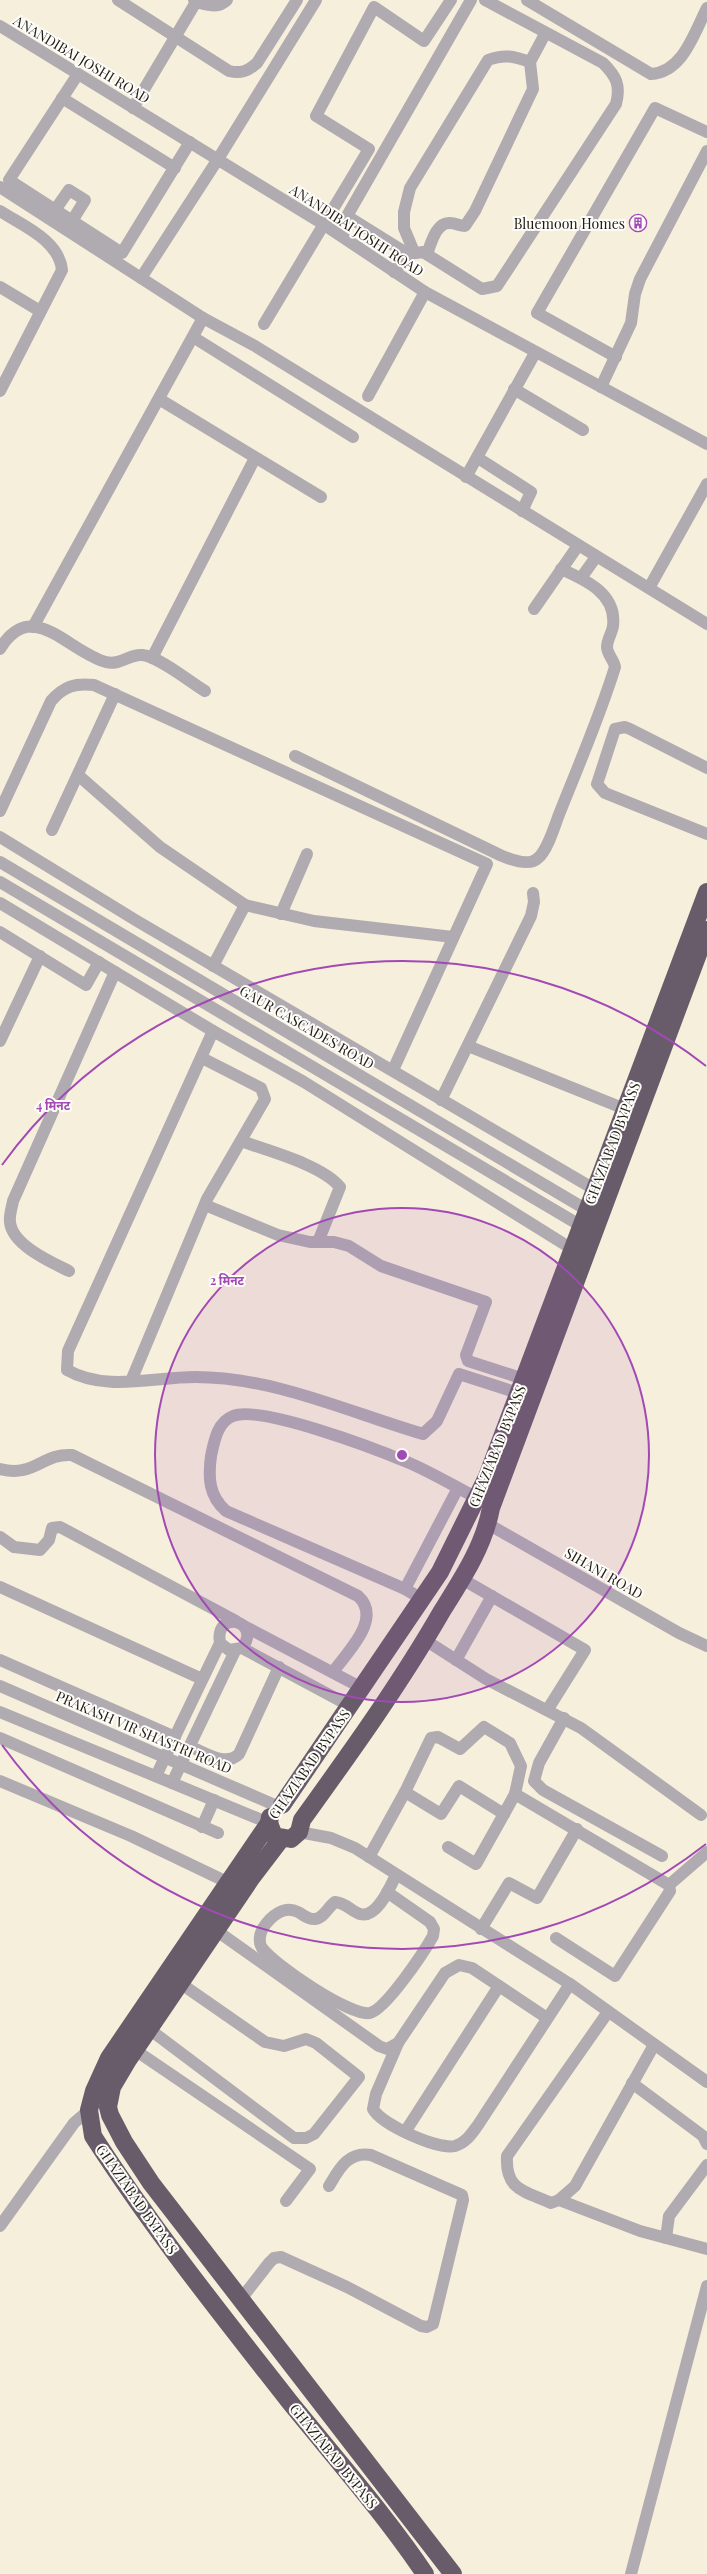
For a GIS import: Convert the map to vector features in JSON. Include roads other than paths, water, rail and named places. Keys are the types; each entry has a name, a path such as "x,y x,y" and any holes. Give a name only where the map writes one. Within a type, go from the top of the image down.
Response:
{"highway":[{"name":"GHAZIABAD BYPASS","path":"425,2574 399,2536 289,2400 172,2250 125,2186 93,2136 89,2110 94,2091 109,2058 229,1883 269,1823 270,1817 280,1806 350,1706 440,1572 477,1498 572,1249 590,1221 594,1189 707,892"},
{"name":"GHAZIABAD BYPASS","path":"453,2574 191,2235 124,2142 110,2115 108,2107 112,2087 149,2029 281,1839 291,1839 352,1751 425,1640 462,1579 488,1524 491,1508 590,1221 707,930"},
{"path":"280,1806 290,1805 298,1811 300,1826"},
{"path":"269,1823 274,1836 281,1839"},
{"path":"172,2250 191,2235"},
{"path":"190,2273 209,2258"}],"street":[{"path":"118,0 229,71 244,72 257,63 296,0"},
{"path":"133,108 177,37 195,1 215,6 222,5 227,0"},
{"path":"141,278 218,159 316,0"},
{"path":"264,324 369,149 316,116 374,7 424,41 451,0"},
{"path":"471,0 347,216 411,253 427,254 482,289 497,286 616,104 618,84 615,74 603,63 545,34 485,0"},
{"path":"528,0 651,74 663,74 673,68 681,57 707,8"},
{"name":"ANANDIBAI JOSHI ROAD","path":"0,26 323,224 425,292 535,353 707,444"},
{"path":"427,254 437,230 443,224 452,222 459,226 465,226 475,211 533,89 530,62 545,34"},
{"path":"411,253 404,228 404,212 410,188 488,60 502,55 513,56 530,62"},
{"path":"78,74 9,180 122,253 190,142"},
{"path":"62,98 174,168"},
{"path":"616,357 537,313 655,108 707,132"},
{"path":"601,387 631,322 640,279 707,151"},
{"path":"0,187 203,318 255,346 522,511 577,547 649,588 707,624"},
{"path":"55,210 69,190 85,200 72,221"},
{"path":"0,211 54,247 60,258 62,270 0,391"},
{"path":"394,272 411,253"},
{"path":"0,287 40,311"},
{"path":"368,396 425,292"},
{"path":"33,627 203,318"},
{"path":"193,337 353,437"},
{"path":"466,477 478,458 514,389 535,353"},
{"path":"514,389 583,430"},
{"path":"159,399 321,497"},
{"path":"152,658 255,458"},
{"path":"478,458 531,492 522,511"},
{"path":"649,588 707,484"},
{"path":"534,609 577,547"},
{"path":"581,578 596,557"},
{"path":"295,756 514,861 533,861 538,858 548,840 577,770 615,667 607,647 613,628 613,615 610,604 595,586 561,569"},
{"path":"0,649 13,631 22,626 33,627 48,631 93,657 108,663 118,662 135,655 152,658 205,691"},
{"path":"0,811 52,701 60,691 80,684 94,686 115,694 487,864 393,1070"},
{"path":"52,830 115,694"},
{"path":"707,768 630,729 619,727 615,730 597,784 605,793 707,834"},
{"path":"78,775 160,847 245,905 314,921 453,937"},
{"path":"0,837 58,874 213,966 594,1189"},
{"path":"281,914 307,854"},
{"name":"GAUR CASCADES ROAD","path":"0,862 322,1052 590,1221"},
{"path":"47,890 58,874"},
{"name":"GAUR CASCADES ROAD","path":"0,882 312,1066 590,1221"},
{"path":"442,1100 531,916 534,902 533,893"},
{"path":"0,903 213,1031 304,1082 572,1249"},
{"path":"213,966 245,905"},
{"path":"44,930 53,914"},
{"path":"0,932 86,985 99,962"},
{"path":"0,1040 40,956"},
{"path":"69,1271 27,1248 15,1234 10,1223 13,1200 114,972"},
{"path":"205,1205 278,1235 349,1246 381,1266 486,1302 467,1357 437,1421 423,1434 258,1382 195,1377 98,1382 80,1377 67,1370 68,1352 213,1031"},
{"path":"322,1052 332,1036"},
{"path":"468,1046 625,1109"},
{"path":"131,1381 205,1205 265,1099 261,1088 202,1058"},
{"path":"304,1082 312,1066"},
{"path":"241,1140 314,1169 335,1180 340,1187 318,1242"},
{"path":"467,1357 468,1361 521,1386"},
{"path":"459,1374 521,1386"},
{"path":"422,1599 405,1589 226,1511 219,1505 210,1486 209,1472 218,1431 232,1416 243,1413 261,1415 378,1451 425,1470 477,1498"},
{"path":"0,1469 27,1471 48,1458 60,1455 72,1456 358,1596 365,1602 368,1614 366,1626 333,1672"},
{"path":"405,1589 458,1488"},
{"name":"SIHANI ROAD","path":"488,1524 679,1633 707,1646"},
{"path":"0,1537 14,1547 40,1550 49,1540 52,1528 60,1527 362,1688"},
{"path":"462,1579 585,1650 548,1709"},
{"path":"0,1587 202,1679"},
{"path":"456,1660 492,1596"},
{"path":"156,1776 220,1643 219,1635 222,1627 228,1622 240,1624 248,1633 247,1641 239,1649 191,1747 180,1764 172,1783"},
{"path":"425,1640 486,1679 564,1718 701,1815"},
{"path":"220,1643 229,1650 239,1649 279,1667 350,1706"},
{"path":"0,1660 175,1737"},
{"path":"191,1747 227,1761 233,1760 239,1754 279,1667"},
{"name":"PRAKASH VIR SHASTRI ROAD","path":"0,1686 280,1806"},
{"path":"0,1712 269,1823"},
{"path":"564,1718 539,1763 534,1781 544,1790 662,1856"},
{"path":"369,1857 405,1792 424,1748 432,1737 438,1737 460,1749 484,1727 510,1743 521,1766 514,1794 476,1864 448,1847"},
{"path":"0,1738 218,1834"},
{"path":"0,1781 131,1836 229,1883"},
{"path":"405,1792 441,1814 459,1786 504,1814"},
{"path":"514,1794 577,1829 669,1885 670,1891 615,1976 556,1938"},
{"path":"202,1826 214,1800"},
{"path":"300,1826 341,1841 369,1857 570,1984 707,2082"},
{"path":"481,1929 509,1883 537,1898 577,1829"},
{"path":"669,1885 707,1852"},
{"path":"387,1892 430,1922 434,1929 433,1936 384,2004 370,2013 362,2013 337,2001 292,1974 270,1957 261,1946 260,1938 262,1928 275,1915 282,1911 290,1909 314,1920 320,1918 335,1902 346,1905 359,1914 365,1915 378,1906 396,1875"},
{"path":"217,1931 379,2046 387,2049 398,2043"},
{"path":"547,2018 466,1966 452,1968 445,1972 398,2043 372,2105 378,2117 405,2132 447,2146 455,2146 468,2138 570,1984"},
{"path":"149,2029 294,2138 306,2138 314,2134 360,2077 316,2043 306,2039 284,2046 265,2042 180,1983"},
{"path":"405,2132 499,1986"},
{"path":"608,2012 507,2156 508,2179 514,2186 551,2203 559,2200 575,2186 654,2044"},
{"path":"135,2050 310,2169 286,2201"},
{"path":"632,2083 703,2136 707,2144"},
{"path":"0,2226 74,2123 89,2110"},
{"path":"241,2299 274,2258 281,2257 347,2287 421,2326 427,2327 433,2324 463,2200 462,2195 371,2155 362,2154 354,2155 341,2166 329,2186"},
{"path":"666,2238 669,2216 707,2165"},
{"path":"559,2200 608,2220 707,2249"},
{"path":"631,2574 707,2286"}],"place":[{"name":"Bluemoon Homes","path":"638,223"}]}
